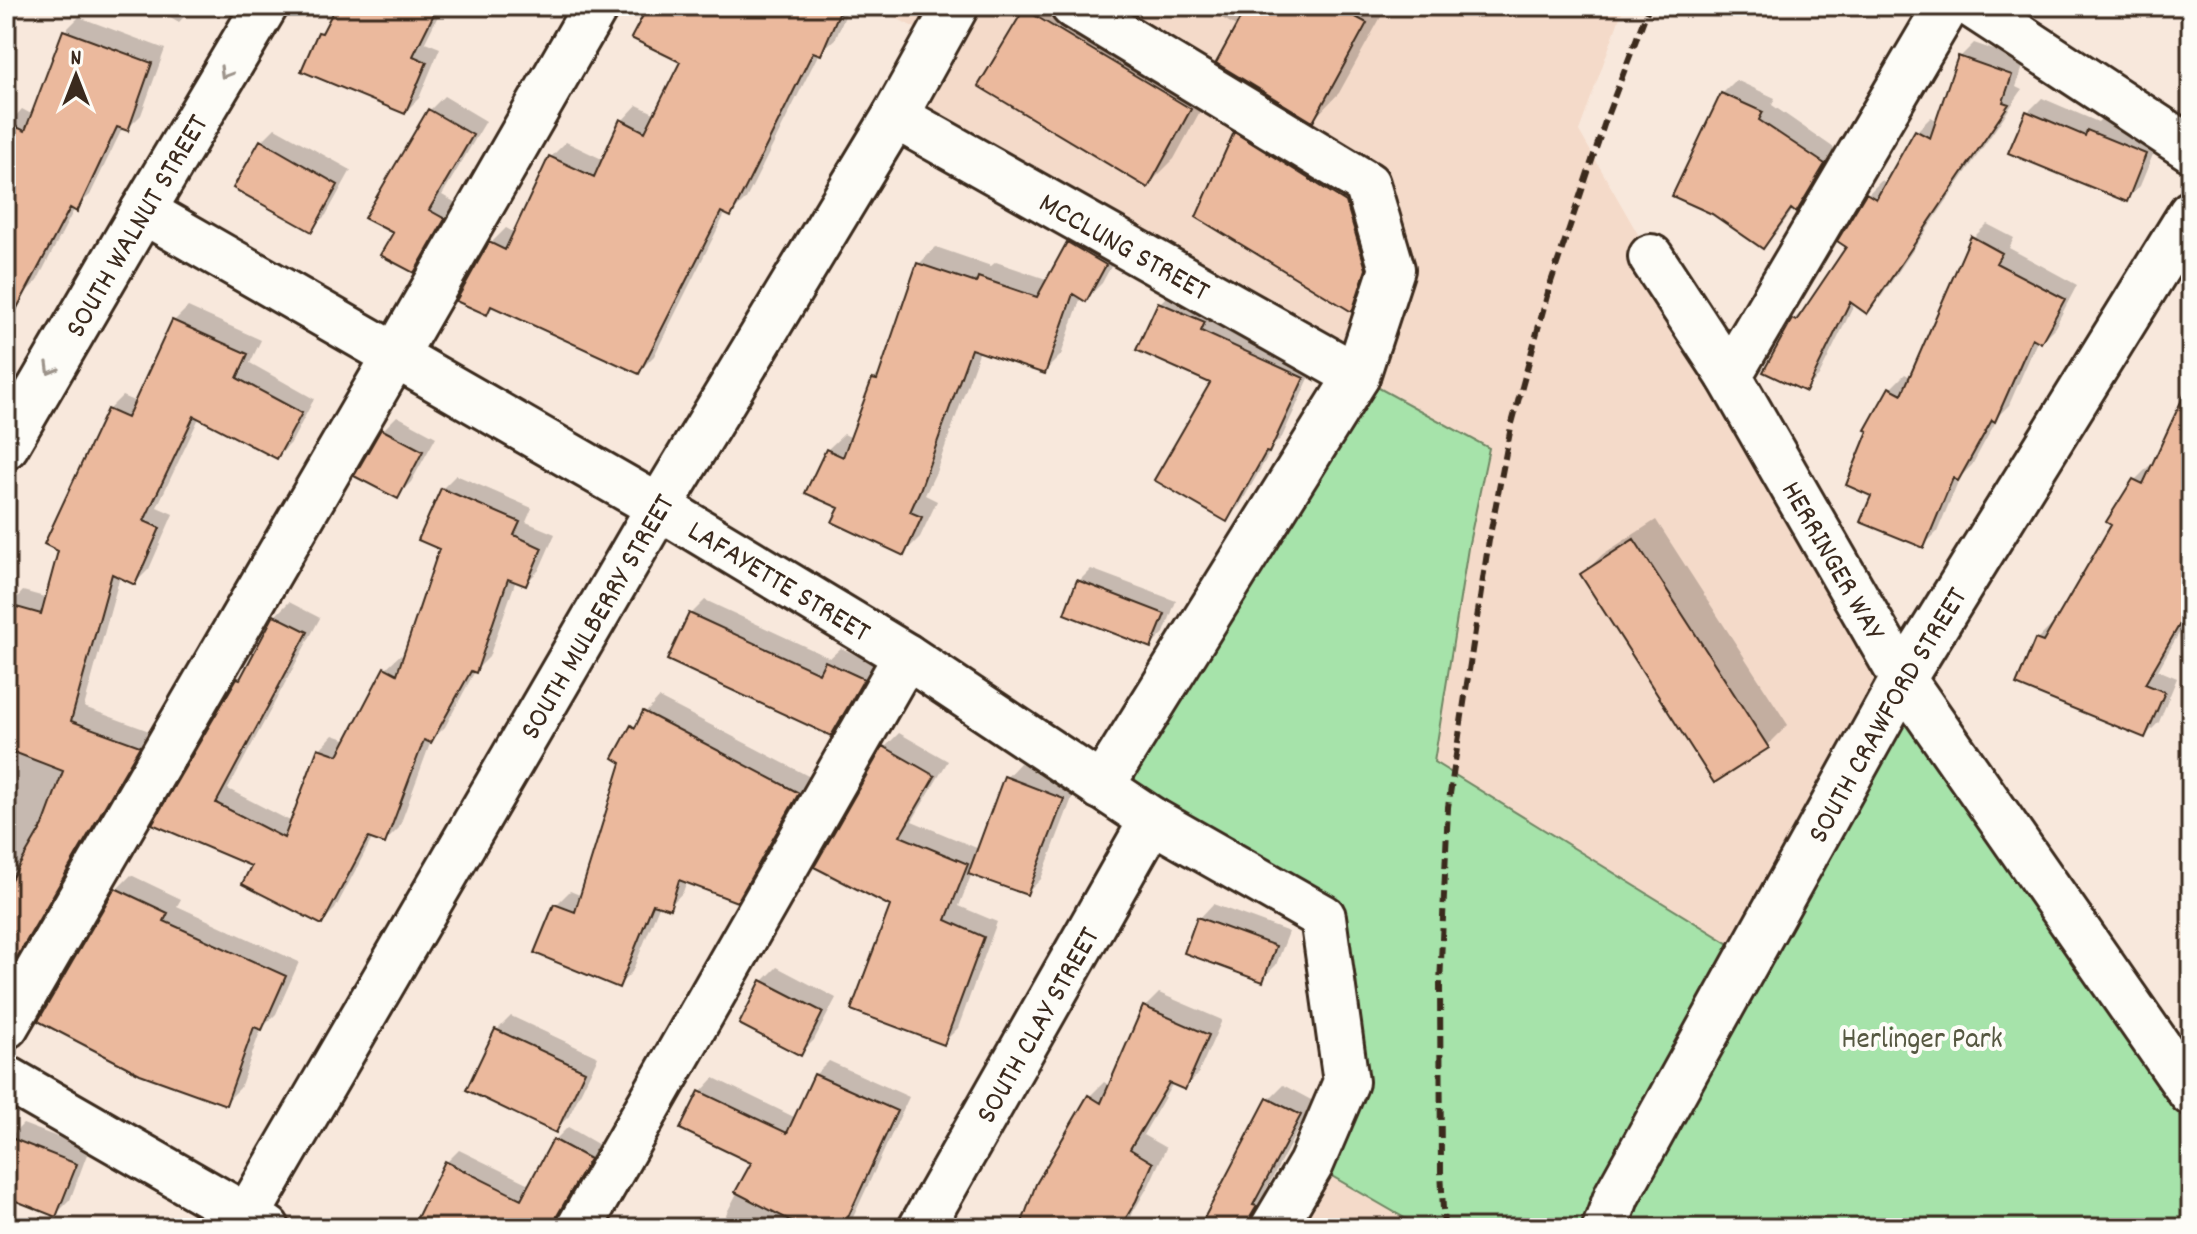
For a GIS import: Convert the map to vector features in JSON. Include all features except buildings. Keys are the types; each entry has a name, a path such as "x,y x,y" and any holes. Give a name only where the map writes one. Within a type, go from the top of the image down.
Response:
{"street":[{"name":"SOUTH WALNUT STREET","path":"6,446 265,6"},
{"path":"6,1026 596,6"},
{"name":"SOUTH MULBERRY STREET","path":"251,1224 659,507 895,116 956,6"},
{"path":"1073,6 1367,184 1392,269 1357,376 1101,787"},
{"path":"1729,376 1947,6"},
{"path":"1973,6 2191,149"},
{"name":"MCCLUNG STREET","path":"895,116 1357,376"},
{"name":"LAFAYETTE STREET","path":"143,211 659,507 906,656 1152,820 1323,917 1346,1082 1311,1164 1273,1228"},
{"name":"SOUTH CRAWFORD STREET","path":"1605,1228 1624,1181 1903,679 2191,213"},
{"name":"HERRINGER WAY","path":"1651,257 1729,376 1903,679 2191,1093"},
{"path":"579,1228 906,656"},
{"name":"SOUTH CLAY STREET","path":"921,1228 1152,820"},
{"path":"6,1078 251,1224"}],"shaded area":[{"path":"873,6 1624,6 1579,131 1903,679 1749,956 1434,762 1468,548 1489,448 895,116 938,40"},
{"path":"1311,1164 1422,1228 1273,1228"}],"green space":[{"name":"Herlinger Park","path":"1357,376 1489,448 1468,548 1434,762 1749,956 1903,679 2191,1093 2191,1228 1422,1228 1311,1164 1346,1081 1323,917 1101,787"}],"railway":[{"path":"1444,1228 1440,984 1448,807 1489,540 1511,427 1550,285 1607,116 1649,6"}]}
